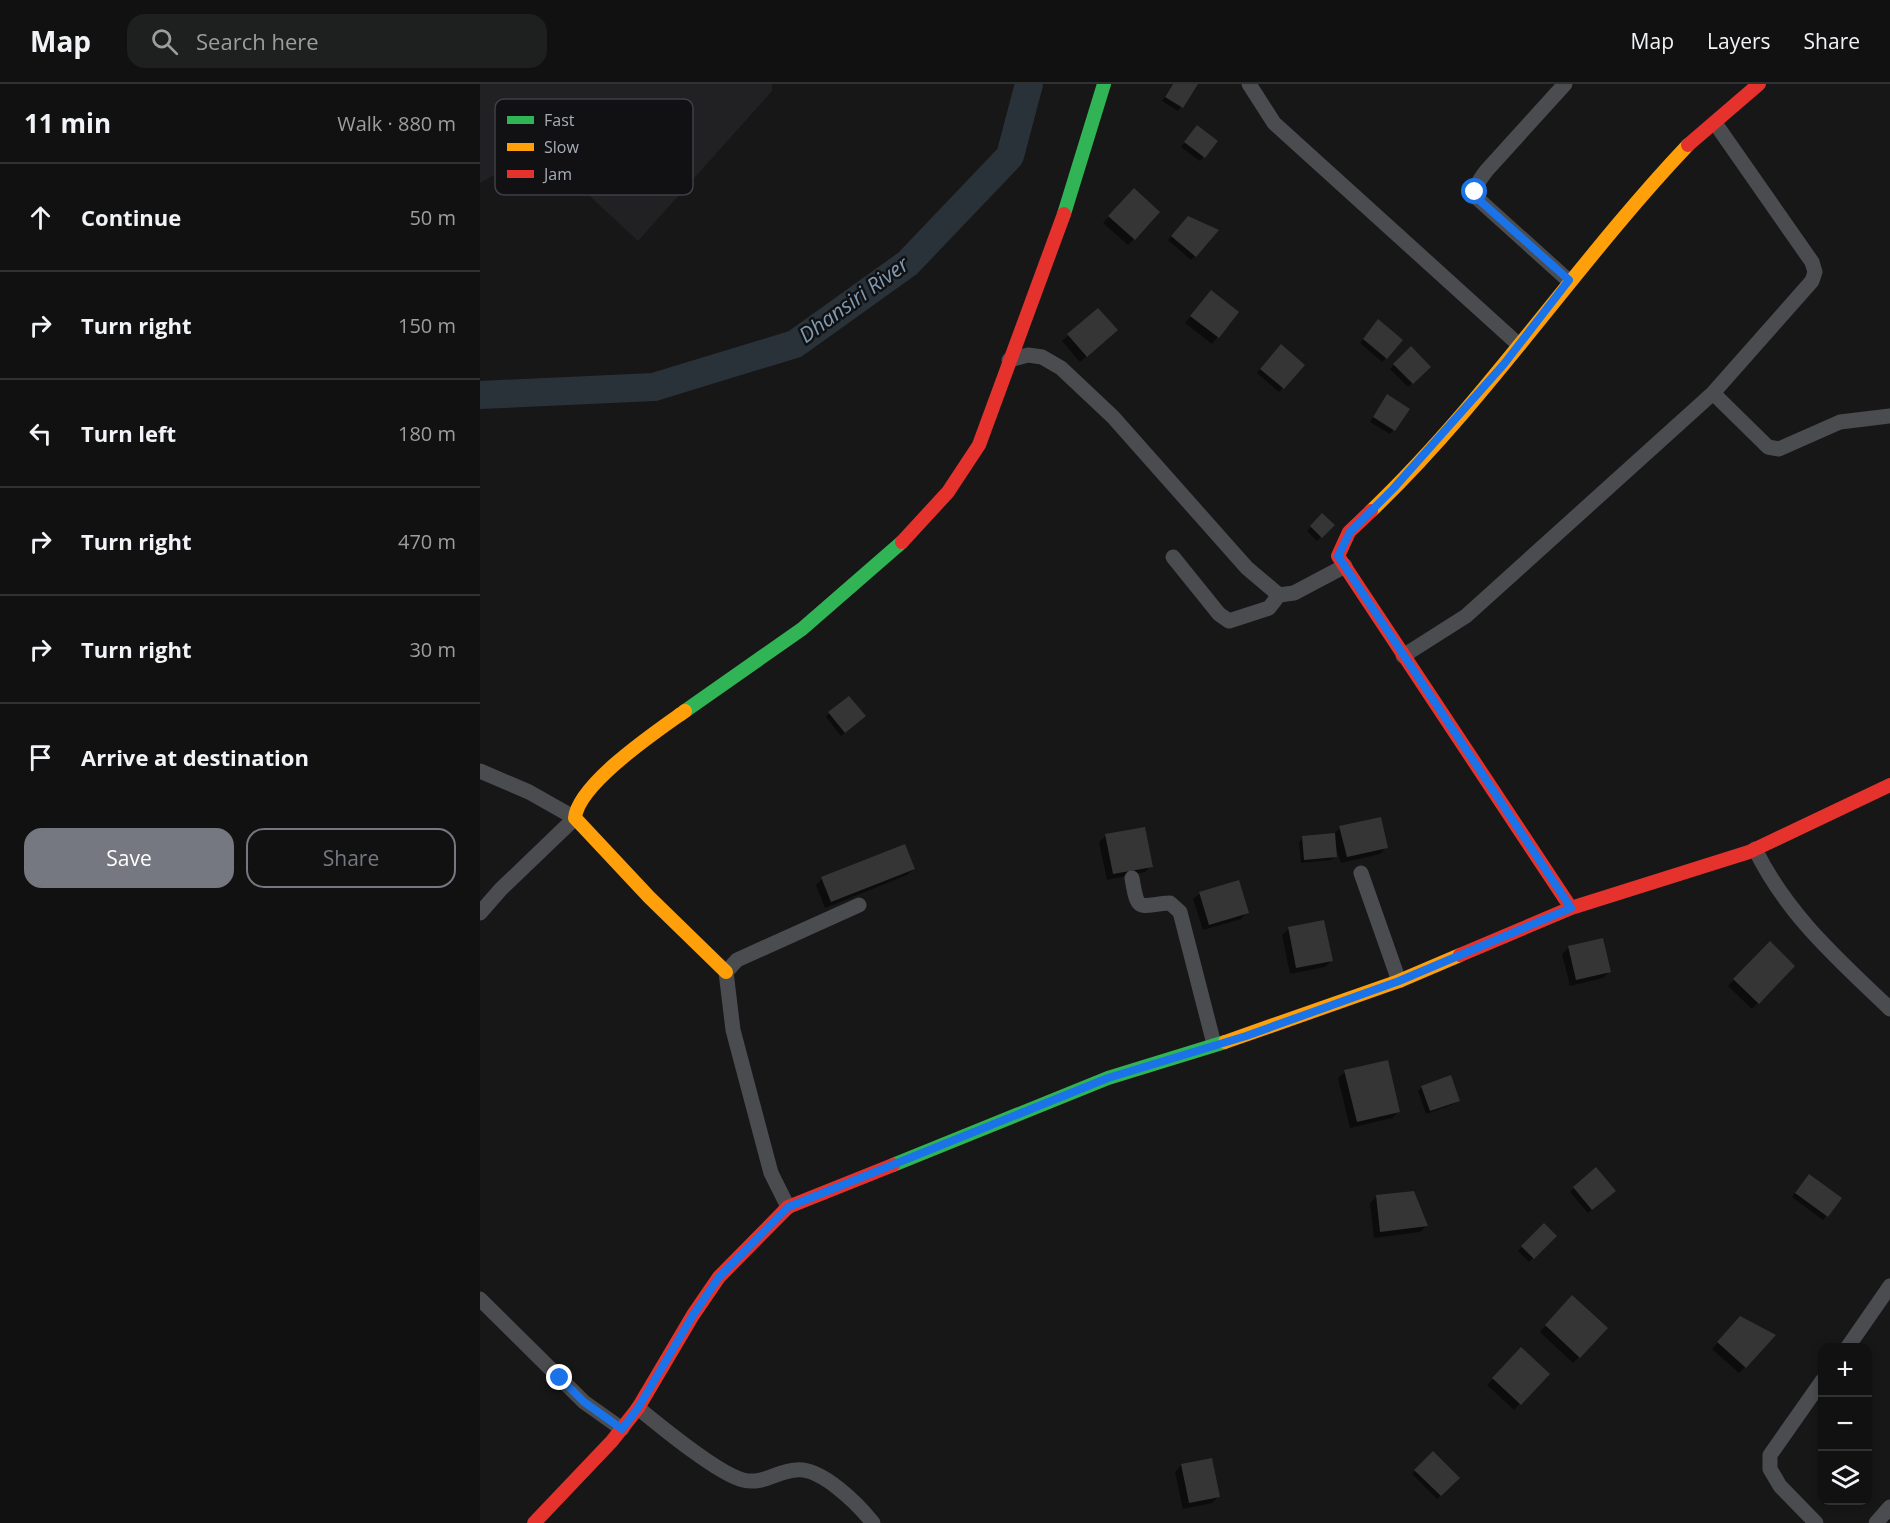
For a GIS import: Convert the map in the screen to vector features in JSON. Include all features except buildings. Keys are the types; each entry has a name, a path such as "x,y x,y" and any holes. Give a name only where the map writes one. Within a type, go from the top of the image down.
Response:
{"street":[{"path":"480,913 508,882 575,818 576,807 605,775 653,734 765,657 835,602 873,569 933,509 965,469 979,446 1008,360 1052,252 1080,169 1104,84"},
{"path":"1249,84 1274,123 1519,345"},
{"path":"1565,84 1487,170 1478,182 1475,192 1478,199 1569,280"},
{"path":"1571,908 1338,556 1350,532 1393,489 1519,345 1569,280 1679,153 1759,84"},
{"path":"1403,656 1466,616 1713,393 1812,281 1815,272 1812,262 1715,123"},
{"path":"1008,360 1028,355 1042,357 1061,368 1121,425 1246,568 1279,595"},
{"path":"1713,393 1768,447 1779,449 1840,422 1890,416"},
{"path":"1173,557 1219,614 1228,621 1269,608 1279,595 1294,593 1345,567"},
{"path":"480,771 529,792 575,818 679,929 726,972"},
{"path":"534,1523 622,1429 638,1408 693,1315 719,1277 788,1207 1108,1078 1246,1036 1399,981 1571,908 1755,849 1890,785"},
{"path":"1755,849 1770,880 1792,912 1823,947 1890,1009"},
{"path":"1361,873 1399,981"},
{"path":"1132,878 1135,900 1139,904 1145,907 1170,903 1180,912 1214,1044"},
{"path":"788,1207 771,1173 736,1041 726,992 726,972 737,960 859,905"},
{"path":"1849,1343 1890,1286"},
{"path":"480,1299 584,1402 622,1429"},
{"path":"1816,1523 1780,1486 1770,1469 1770,1455 1818,1387"},
{"path":"638,1408 731,1476 760,1482 797,1469 812,1472 835,1485 873,1523"},
{"path":"1876,1523 1890,1507"}],"shaded area":[{"path":"480,84 772,84 772,91 693,179 693,99 495,99 495,175 480,183"},
{"path":"588,195 679,195 638,241"}],"waterway":[{"name":"Dhansiri River","path":"480,395 654,387 795,344 908,263 1010,156 1029,84"}],"traffic: fast":[{"path":"1064,214 1104,84"},
{"path":"685,711 802,629 902,542"},
{"path":"893,1165 1108,1078 1225,1042"}],"traffic: slow":[{"path":"1371,511 1454,423 1608,236 1688,145"},
{"path":"685,711 604,774 579,804 575,818 649,897 726,972"},
{"path":"1225,1042 1399,981 1460,955"}],"traffic: jam":[{"path":"1688,145 1759,84"},
{"path":"902,542 948,492 979,445 1064,214"},
{"path":"1371,511 1349,532 1338,556 1571,908"},
{"path":"1460,955 1571,908 1749,852 1890,785"},
{"path":"534,1523 612,1441 638,1408 693,1315 719,1277 788,1207 893,1165"}],"route":[{"path":"560,1378 584,1402 622,1429 638,1408 693,1315 719,1277 788,1207 1108,1078 1246,1036 1399,981 1571,908 1338,556 1342,543 1350,532 1393,489 1504,364 1569,280 1478,199 1475,192"}]}
